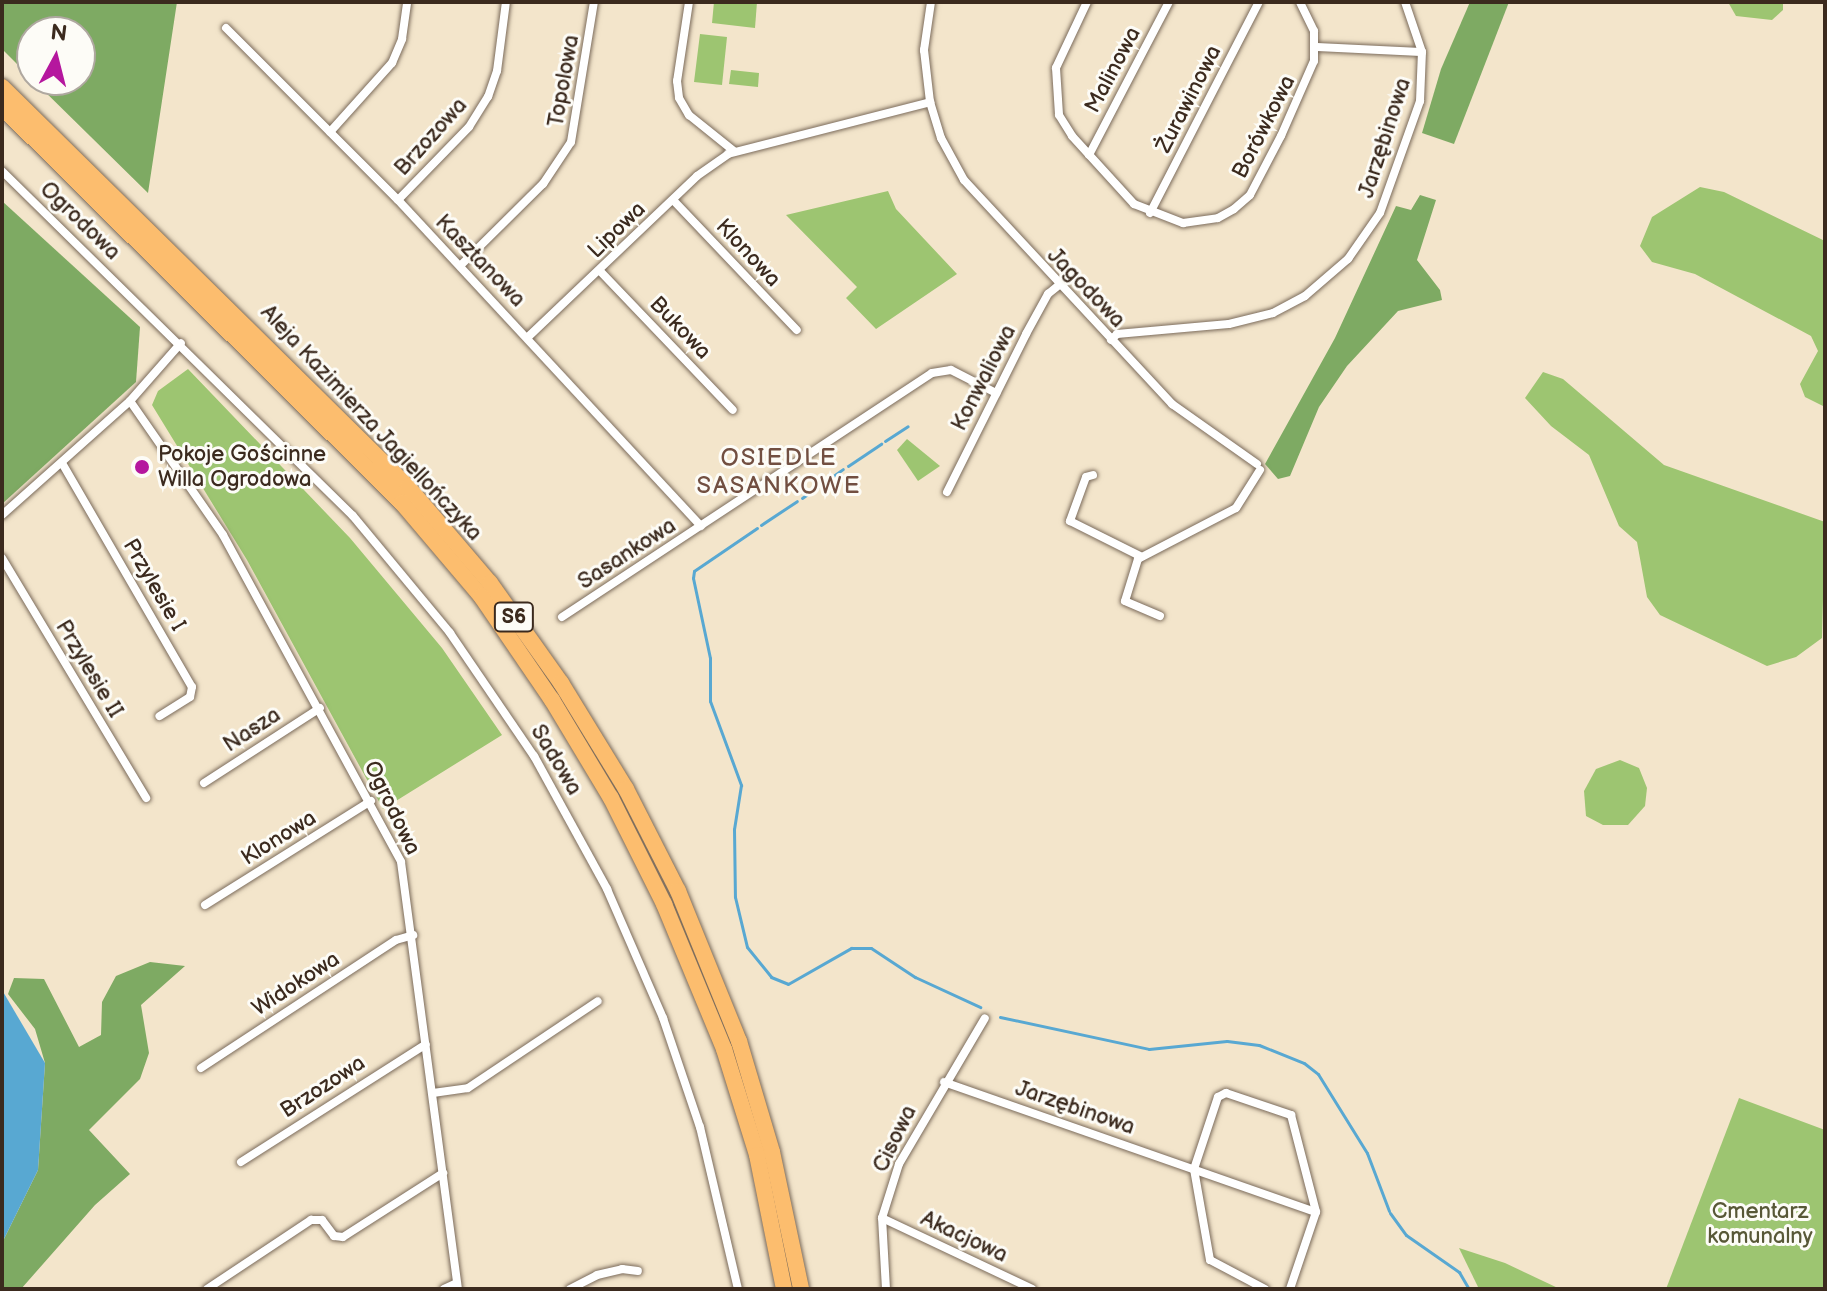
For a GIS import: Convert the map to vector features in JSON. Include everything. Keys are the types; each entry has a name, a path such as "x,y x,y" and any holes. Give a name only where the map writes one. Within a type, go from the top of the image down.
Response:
{"highway":[{"name":"Aleja Kazimierza Jagiellończyka","path":"2,87 247,323 408,487 490,583 561,683 626,789 678,891 739,1041 772,1152 801,1289"},
{"name":"Aleja Kazimierza Jagiellończyka","path":"2,107 402,503 481,596 552,700 611,798 664,904 724,1049 757,1155 784,1289"}],"street":[{"path":"330,132 392,63 402,39 407,2"},
{"name":"Brzozowa","path":"398,200 469,127 488,97 497,71 506,2"},
{"name":"Topolowa","path":"460,266 543,184 571,142 594,2"},
{"path":"689,2 677,81 679,98 689,115 734,151 930,102"},
{"name":"Jagodowa","path":"931,2 924,50 930,102 941,138 964,180 1172,404 1259,467 1236,508 1140,556"},
{"name":"Borówkowa","path":"1087,2 1061,52 1054,84 1059,115 1089,155 1134,204 1150,213 1201,223 1218,218 1250,195 1306,87 1316,47"},
{"name":"Malinowa","path":"1089,155 1169,2"},
{"name":"Żurawinowa","path":"1150,213 1259,2"},
{"path":"1300,2 1316,47 1422,52"},
{"name":"Jarzębinowa","path":"1111,340 1117,334 1252,319 1288,306 1327,278 1363,239 1386,198 1420,101 1422,52 1405,2"},
{"name":"Kasztanowa","path":"226,28 398,200 701,526"},
{"name":"Lipowa","path":"528,337 674,201 734,151"},
{"name":"Ogrodowa","path":"2,171 181,343"},
{"name":"Klonowa","path":"674,201 797,330"},
{"name":"Bukowa","path":"600,271 733,410"},
{"name":"Konwaliowa","path":"947,492 1048,294 1059,285"},
{"path":"2,515 130,401 181,343"},
{"name":"Sadowa","path":"181,343 353,516 405,576 534,756 607,889 663,1018 700,1127 738,1289"},
{"name":"Sasankowa","path":"562,617 932,373 951,370 996,393"},
{"name":"Ogrodowa","path":"130,401 223,535 371,801 401,862 458,1286"},
{"name":"Przylesie I","path":"62,463 192,687 190,697 160,716"},
{"path":"1093,475 1086,477 1070,521 1140,556 1125,601 1160,616"},
{"name":"Przylesie II","path":"2,558 146,798"},
{"name":"Nasza","path":"204,783 320,708"},
{"name":"Klonowa","path":"205,905 371,801"},
{"name":"Widokowa","path":"201,1068 396,940 413,935"},
{"path":"433,1093 468,1088 598,1001"},
{"name":"Cisowa","path":"886,1289 882,1218 899,1164 944,1082 985,1018"},
{"name":"Brzozowa","path":"241,1162 426,1044"},
{"name":"Jarzębinowa","path":"944,1082 1316,1212"},
{"path":"1265,1289 1210,1260 1194,1169 1218,1097 1226,1093 1291,1115 1316,1212 1290,1289"},
{"path":"207,1289 311,1220 322,1220 334,1236 343,1237 443,1173"},
{"name":"Akacjowa","path":"882,1218 1032,1289"},
{"path":"570,1289 597,1275 638,1271"},
{"path":"444,1289 458,1286"}],"green space":[{"path":"2,2 177,2 148,193 49,96 96,96 96,16 16,16 16,63 2,49"},
{"path":"714,2 757,2 755,28 712,23"},
{"path":"1470,2 1509,2 1454,144 1422,133 1441,69"},
{"path":"1728,2 1783,2 1783,10 1772,20 1736,16"},
{"path":"700,34 727,37 722,85 694,82"},
{"path":"731,70 759,73 758,87 729,84"},
{"path":"1700,187 1724,192 1825,241 1825,407 1805,397 1800,384 1818,351 1811,336 1695,274 1652,262 1640,246 1652,217"},
{"path":"888,191 896,209 957,274 876,329 846,298 857,287 786,215"},
{"path":"1420,195 1436,200 1417,260 1440,290 1442,300 1398,311 1347,366 1319,407 1290,476 1278,479 1265,464 1335,338 1396,206 1411,210"},
{"path":"2,201 140,327 136,382 2,504"},
{"path":"188,369 350,538 442,648 502,735 383,809 247,560 152,405 158,391"},
{"path":"1543,372 1563,379 1664,465 1825,522 1822,638 1796,657 1767,666 1660,615 1647,597 1637,542 1619,526 1589,455 1551,426 1525,398"},
{"path":"907,439 940,466 918,481 897,450"},
{"path":"1620,760 1639,768 1647,788 1645,806 1628,825 1603,825 1586,816 1584,791 1596,769"},
{"path":"150,962 185,966 141,1005 149,1053 140,1079 89,1130 130,1174 95,1205 21,1289 2,1289 2,1243 38,1170 45,1063 35,1029 8,994 14,978 44,979 79,1047 101,1035 102,1002 116,976"},
{"name":"Cmentarz komunalny","path":"1739,1098 1825,1130 1825,1289 1666,1289"},
{"path":"1459,1248 1505,1263 1560,1289 1479,1289"}],"water":[{"path":"2,990 45,1063 38,1170 2,1243"}],"waterway":[{"path":"885,441 908,426"},
{"path":"848,466 881,444"},
{"path":"802,498 843,469"},
{"path":"761,525 797,501"},
{"path":"757,528 694,571 693,578 710,658 710,701 741,785 734,829 735,897 747,947 771,977 788,984 851,948 871,948 915,977 980,1007"},
{"path":"1000,1017 1149,1049 1227,1041 1259,1045 1304,1063 1318,1074 1367,1153 1389,1211"},
{"path":"1390,1213 1406,1235 1459,1272 1469,1289"}],"place":[{"name":"Pokoje Gościnne Willa Ogrodowa","path":"142,467"}],"district":[{"name":"OSIEDLE SASANKOWE","path":"779,472"}]}
